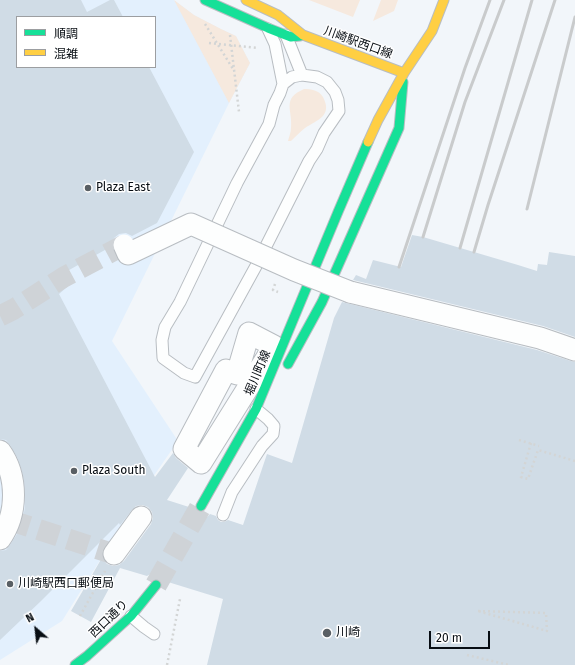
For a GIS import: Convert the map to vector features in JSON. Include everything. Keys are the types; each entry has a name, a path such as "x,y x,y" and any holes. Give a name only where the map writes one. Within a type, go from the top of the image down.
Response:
{"street":[{"name":"川崎駅西口線","path":"205,0 291,37 303,36"},
{"name":"川崎駅西口線","path":"246,0 278,15 303,36 404,73"},
{"name":"堀川町線","path":"256,409 378,120 404,73 432,31 444,0"},
{"name":"堀川町線","path":"284,372 322,302 399,128 404,73"},
{"path":"124,245 128,254 191,224 345,293 540,338 575,350"},
{"path":"249,333 274,346 266,359 201,464 184,449 226,370 237,374 249,333"},
{"name":"堀川町線","path":"256,409 272,391"},
{"path":"201,506 256,409"},
{"path":"0,451 5,458 13,483 13,508 4,519 5,532 0,539"},
{"path":"114,554 141,517"},
{"name":"西口通り","path":"74,665 87,656 131,616 156,585"}],"lane":[{"path":"278,15 302,75"},
{"path":"268,28 275,44 283,84 280,93 274,104 269,124 237,183 180,302 165,327 162,340 163,358 184,373 195,377 256,266 324,133 338,111 338,100 335,92 327,82 316,77 302,75 292,77 283,84"},
{"path":"223,515 232,492 262,446 273,434 274,426 256,409"},
{"path":"131,616 154,634"}],"path":[{"path":"202,18 234,71"},
{"path":"229,30 240,112"},
{"path":"209,43 261,49"},
{"path":"273,290 278,292"},
{"path":"519,440 539,446"},
{"path":"531,443 520,477 528,479 538,450 575,461"},
{"path":"80,616 114,554"},
{"path":"168,665 180,599"},
{"path":"478,611 546,613 547,631 493,616 478,611"},
{"path":"467,654 509,665"}],"shaded area":[{"path":"0,0 174,0 194,15 236,36 250,63 112,341 178,441 146,487 62,621 0,660"},
{"path":"174,0 194,15 236,36 250,63 229,103"},
{"path":"309,0 360,0 353,17"},
{"path":"381,0 398,0 394,11 373,21"},
{"path":"304,89 315,90 323,97 326,103 325,113 319,120 305,128 291,141 288,141 291,130 290,101 297,93"}],"building":[{"path":"0,0 81,0 87,12 110,0 114,0 122,16 16,16 16,68 150,68 194,152 157,223 132,236 126,233 119,234 114,238 112,246 62,274 68,286 59,294 155,477 173,453 176,458 188,468 167,500 189,507 190,513 195,517 207,517 210,514 216,516 221,522 228,520 243,525 267,454 292,463 334,318 342,302 537,350 575,362 575,665 207,665 223,599 168,582 164,576 158,573 152,573 147,576 120,568 91,622 71,611 103,556 103,559 107,564 113,566 119,565 124,561 151,524 153,518 152,512 148,507 142,505 136,506 120,525 119,523 0,640 0,551 6,550 17,534 25,508 25,496 24,481 17,457 6,440 0,439"},
{"path":"412,235 537,271 538,264 547,265 549,252 575,256 575,337 543,326 353,280 356,275 366,279 373,260 401,267"}],"tunnel":[{"path":"0,316 14,309 64,277 124,245"},
{"path":"156,585 201,506"},
{"path":"9,520 114,554"}],"railway":[{"path":"399,267 465,68 490,0"},
{"path":"423,237 465,102 504,0"},
{"path":"460,248 532,0"},
{"path":"474,252 555,0"},
{"path":"527,209 575,17"}],"traffic: fast":[{"path":"205,0 291,37 300,36"},
{"path":"288,364 322,302 399,128 403,82"},
{"path":"201,506 256,409 368,142"},
{"path":"75,665 131,616 156,585"}],"traffic: slow":[{"path":"246,0 278,15 303,35 404,73"},
{"path":"368,142 378,120 404,73 432,31 444,0"}],"place":[{"name":"Plaza East","path":"88,188"},
{"name":"Plaza South","path":"74,471"},
{"name":"川崎駅西口郵便局","path":"10,584"},
{"name":"川崎","path":"327,633"}]}
